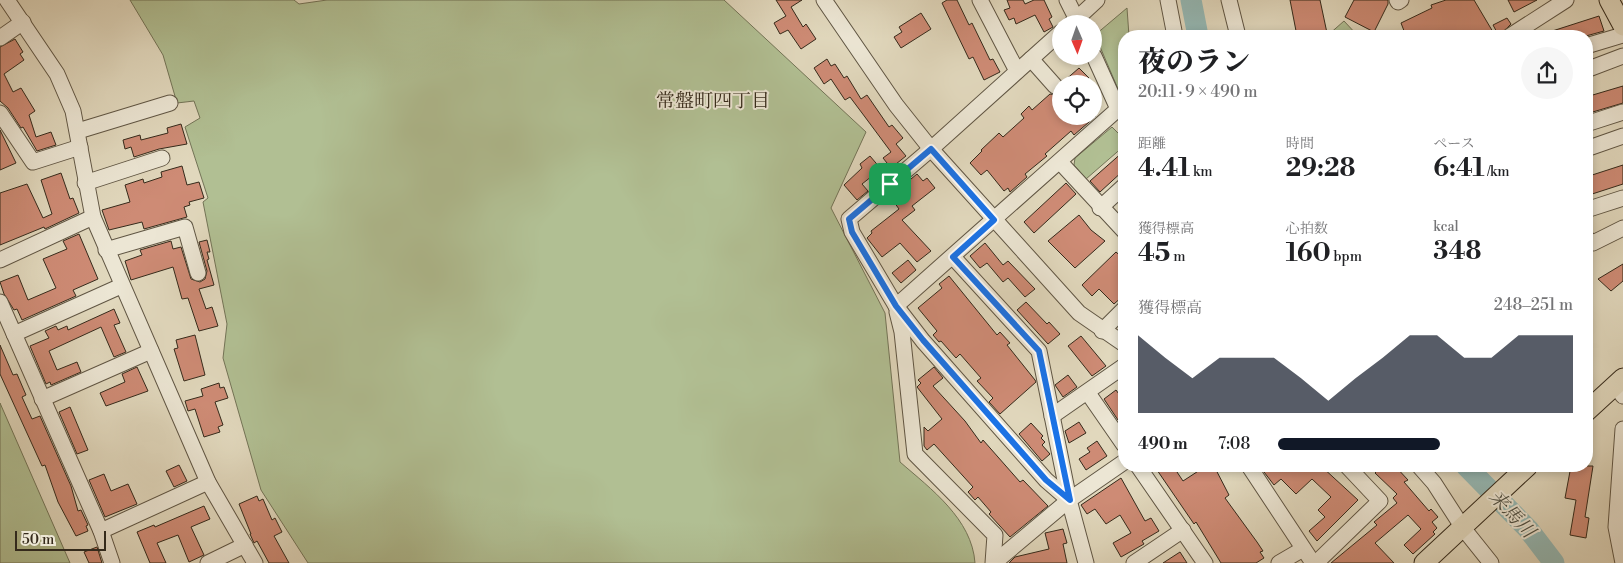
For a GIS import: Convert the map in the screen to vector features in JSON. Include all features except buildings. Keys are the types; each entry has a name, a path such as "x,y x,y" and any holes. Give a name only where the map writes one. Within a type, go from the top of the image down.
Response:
{"main road":[{"path":"1593,407 1620,386"},
{"path":"1424,563 1522,472"}],"street":[{"path":"7,0 57,74 73,111 78,131 85,183 93,217 106,250 208,482 255,563"},
{"path":"824,0 896,105 931,149 1079,314 1118,340"},
{"path":"980,0 1017,71"},
{"path":"1067,0 1072,15"},
{"path":"1082,15 1097,0"},
{"path":"1168,0 1175,30"},
{"path":"1229,0 1236,30"},
{"path":"1397,0 1398,2 1401,0"},
{"path":"1519,30 1566,0"},
{"path":"0,38 23,22"},
{"path":"1593,44 1623,35"},
{"path":"1052,40 931,149 849,219 852,232 896,306 923,340 1046,480 1070,500"},
{"path":"1593,67 1623,56"},
{"path":"1031,59 1052,83"},
{"path":"896,306 1118,109 1098,65"},
{"path":"78,131 170,102"},
{"path":"1593,122 1623,112"},
{"path":"0,113 32,162 80,148"},
{"path":"1593,147 1623,136"},
{"path":"85,183 162,158"},
{"path":"1060,162 1100,208 1118,225"},
{"path":"1100,208 1118,192"},
{"path":"1593,208 1623,198"},
{"path":"0,259 93,217"},
{"path":"106,250 185,227 198,273"},
{"path":"1593,242 1623,228"},
{"path":"953,257 1039,351 1070,500 1086,563"},
{"path":"14,334 121,286"},
{"path":"0,302 101,531 112,563"},
{"path":"896,306 902,332 915,454 995,535 993,563"},
{"path":"1102,331 1118,315"},
{"path":"42,399 151,351"},
{"path":"1052,416 1118,370"},
{"path":"1088,393 1118,436"},
{"path":"1623,429 1616,527 1623,563"},
{"path":"993,563 1070,500 1118,466"},
{"path":"1142,472 1205,563"},
{"path":"1253,472 1314,563 1380,501 1353,472"},
{"path":"1424,472 1468,523 1491,563"},
{"path":"101,531 208,482"},
{"path":"1134,563 1183,530"},
{"path":"208,563 246,546"},
{"path":"1279,563 1303,549"}],"green space":[{"path":"130,0 294,0 299,4 327,0 724,0 866,132 831,208 885,313 900,462 937,494 958,519 972,547 975,563 308,563 261,490 223,358 227,324 203,202 208,198 185,127 200,118 194,101 177,103 163,55"},
{"path":"1127,8 1129,30 1118,30 1118,89 1102,51 1102,29"},
{"path":"1344,21 1352,30 1334,30"},
{"path":"1112,127 1118,133 1118,151 1086,179 1074,165 1075,158"},
{"path":"0,403 70,563 0,563"}],"waterway":[{"name":"来馬川","path":"1191,0 1197,30"},
{"name":"来馬川","path":"1472,472 1528,529 1554,563"}],"district":[{"name":"常盤町四丁目","path":"713,101"}],"route":[{"path":"931,149 994,220 953,257 1039,351 1070,500 1046,480 923,340 896,306 852,232 849,219 890,184 931,149"}]}
